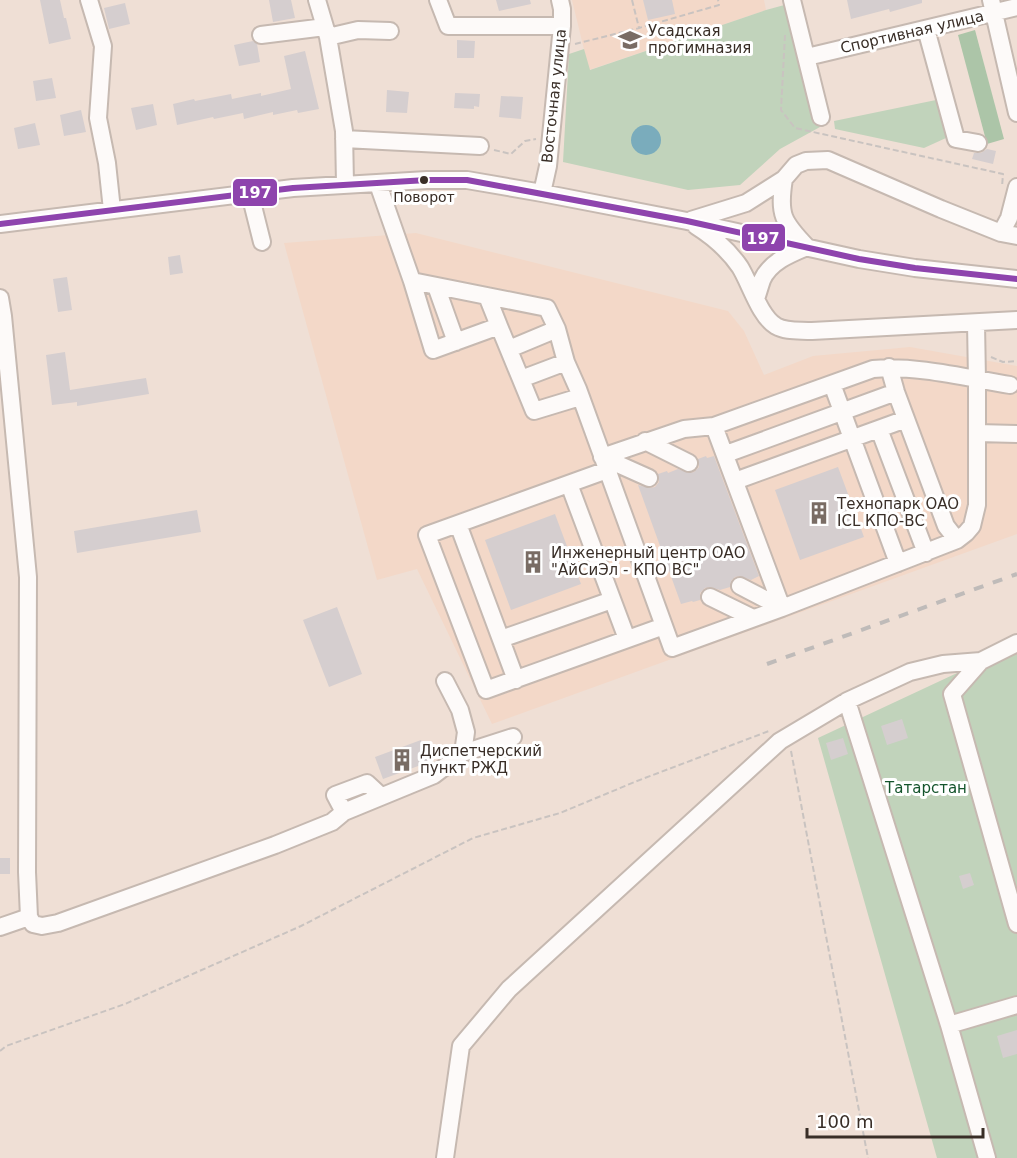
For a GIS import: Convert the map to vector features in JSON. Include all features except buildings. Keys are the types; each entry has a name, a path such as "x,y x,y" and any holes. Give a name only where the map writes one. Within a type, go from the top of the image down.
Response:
{"street":[{"path":"89,0 103,46 98,118 107,163 112,210"},
{"path":"317,0 327,32 344,131 345,184"},
{"path":"438,0 448,26 562,26"},
{"name":"Восточная улица","path":"542,193 548,166 562,26 560,0"},
{"path":"792,0 821,117"},
{"path":"993,6 1017,112"},
{"name":"Спортивная улица","path":"807,57 926,29 993,6 1017,7"},
{"path":"926,29 956,139 978,143"},
{"path":"261,35 358,30 390,31"},
{"path":"344,139 480,146"},
{"path":"687,221 746,203 784,179 796,165 806,161 828,160 940,209 1009,235 1009,218 1017,187"},
{"path":"784,179 781,197 782,215 790,229 807,247"},
{"path":"0,224 293,188 467,180 687,221 859,259 915,268 1017,279"},
{"path":"378,184 433,350 499,326"},
{"path":"250,194 262,242"},
{"path":"687,221 708,234 724,249 739,266 764,316 773,325 784,330 812,331 1017,320"},
{"path":"756,299 763,279 771,268 788,255 807,247"},
{"path":"412,281 548,308 672,648 926,553 957,540 966,533 972,526 977,505 976,323"},
{"path":"436,286 456,342"},
{"path":"487,296 534,411 580,397"},
{"path":"0,298 28,577 27,872 29,917 33,924 42,926 58,923 275,845 332,822 344,812 434,775 463,753 513,737"},
{"path":"509,349 557,329"},
{"path":"521,379 566,362"},
{"path":"889,367 896,392 946,526 957,540"},
{"path":"664,626 486,690 427,535 570,484 645,441 684,429 714,426 873,369 907,368 1010,385"},
{"path":"832,384 898,563"},
{"path":"726,454 896,392"},
{"path":"735,481 906,419"},
{"path":"714,426 782,608"},
{"path":"879,429 926,553"},
{"path":"977,433 1017,434"},
{"path":"645,441 689,463"},
{"path":"605,464 649,478"},
{"path":"570,484 627,639"},
{"path":"458,524 516,680"},
{"path":"740,586 782,608"},
{"path":"710,597 753,618"},
{"path":"501,639 612,600"},
{"path":"445,1158 461,1046 509,989 780,741 847,701 910,672 943,664 981,661 1017,643"},
{"path":"981,661 952,694 1017,924"},
{"path":"445,681 460,710 465,732 463,753"},
{"path":"847,701 949,1025 987,1158"},
{"path":"0,927 29,917"},
{"path":"949,1025 1017,1005"}],"path":[{"path":"632,0 639,28"},
{"path":"560,47 589,42 639,28 719,4 718,0"},
{"path":"785,33 781,110 795,128 1003,174"},
{"path":"480,146 511,154 525,141 550,136"},
{"path":"976,352 1003,362 1017,361"},
{"path":"0,1051 6,1046 125,1004 301,926 473,838 560,813 770,731"},
{"path":"788,736 868,1158"}],"shaded area":[{"name":"Усадская прогимназия","path":"572,0 764,0 766,10 589,70"},
{"path":"416,233 728,311 744,331 764,375 813,356 910,347 1017,366 1017,534 492,724 417,569 377,580 284,243"}],"green space":[{"path":"788,4 820,127 780,149 740,185 688,190 563,162 569,54 584,49 590,70"},
{"path":"975,30 1004,139 987,144 958,35"},
{"path":"936,100 946,138 924,148 835,129 834,121"},
{"name":"Татарстан","path":"1017,645 1017,1158 937,1158 818,738"}],"water":[{"path":"646,125 657,129 661,140 657,151 646,155 635,151 631,140 635,129"}],"railway":[{"path":"767,664 1017,574"}],"transit line":[{"name":"197","path":"0,224 293,188 427,180 467,180 687,221 859,259 915,268 1017,279"}],"place":[{"name":"Усадская прогимназия","path":"630,40"},
{"name":"Поворот","path":"424,180"},
{"name":"Технопарк OAO ICL КПО-ВС","path":"819,513"},
{"name":"Инженерный центр ОАО \"АйСиЭл - КПО ВС\"","path":"533,562"},
{"name":"Диспетчерский пункт РЖД","path":"402,760"}]}
